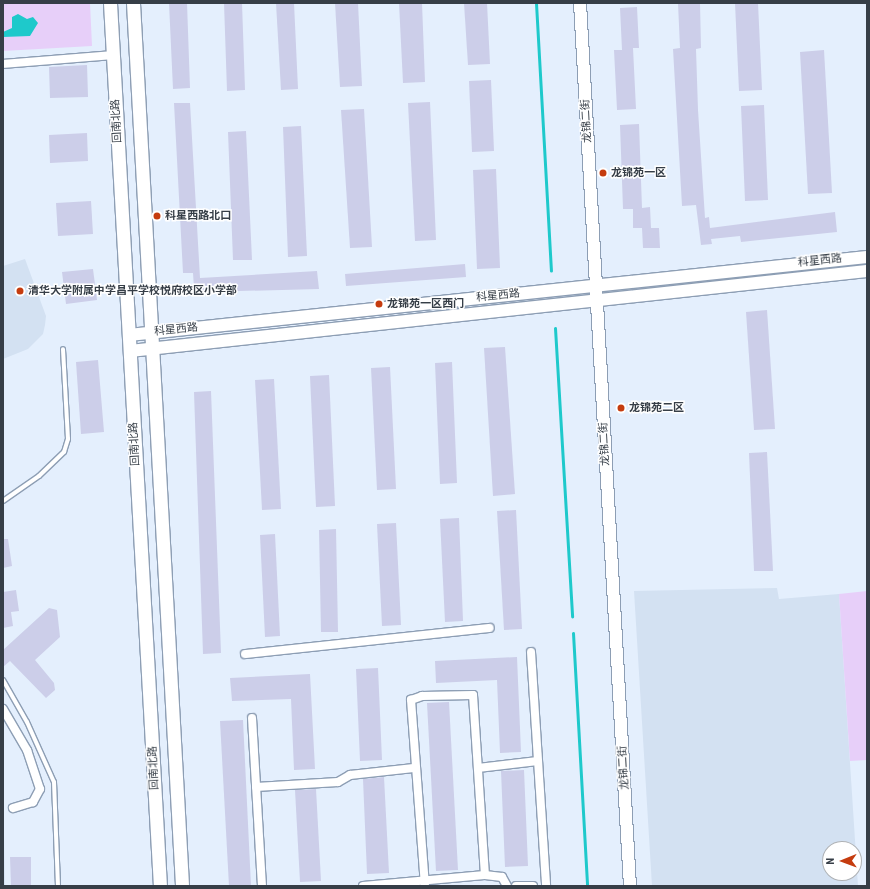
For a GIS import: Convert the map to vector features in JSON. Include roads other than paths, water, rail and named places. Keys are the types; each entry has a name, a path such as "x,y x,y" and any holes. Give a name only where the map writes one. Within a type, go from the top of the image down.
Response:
{"main road":[{"name":"回南北路","path":"110,3 160,886"},
{"name":"回南北路","path":"133,3 182,886"}],"street":[{"name":"龙锦二街","path":"580,3 630,886"},
{"path":"3,64 113,55"},
{"name":"科星西路","path":"129,334 867,257"},
{"name":"科星西路","path":"130,351 867,271"},
{"path":"245,654 490,628"},
{"path":"531,652 546,886"},
{"path":"424,883 414,768 411,700 422,696 473,695 485,875"},
{"path":"3,709 27,750 40,789 33,802 13,808"},
{"path":"252,718 262,886"},
{"path":"478,768 538,761"},
{"path":"256,787 338,782 350,775 414,768"},
{"path":"363,886 470,879 485,875 502,877 507,886"},
{"path":"516,886 533,886"}],"lane":[{"path":"3,501 39,476 64,452 68,439 63,349"},
{"path":"3,680 27,722 54,782 58,886"}],"water":[{"path":"18,14 27,19 33,17 38,23 30,36 3,37 3,32 12,28 12,17"}],"waterway":[{"path":"536,3 551,271"},
{"path":"555,328 572,617"},
{"path":"573,633 587,886"}],"place":[{"name":"龙锦苑一区","path":"603,173"},
{"name":"科星西路北口","path":"157,216"},
{"name":"清华大学附属中学昌平学校悦府校区小学部","path":"20,291"},
{"name":"龙锦苑一区西门","path":"379,304"},
{"name":"龙锦苑二区","path":"621,408"}]}
